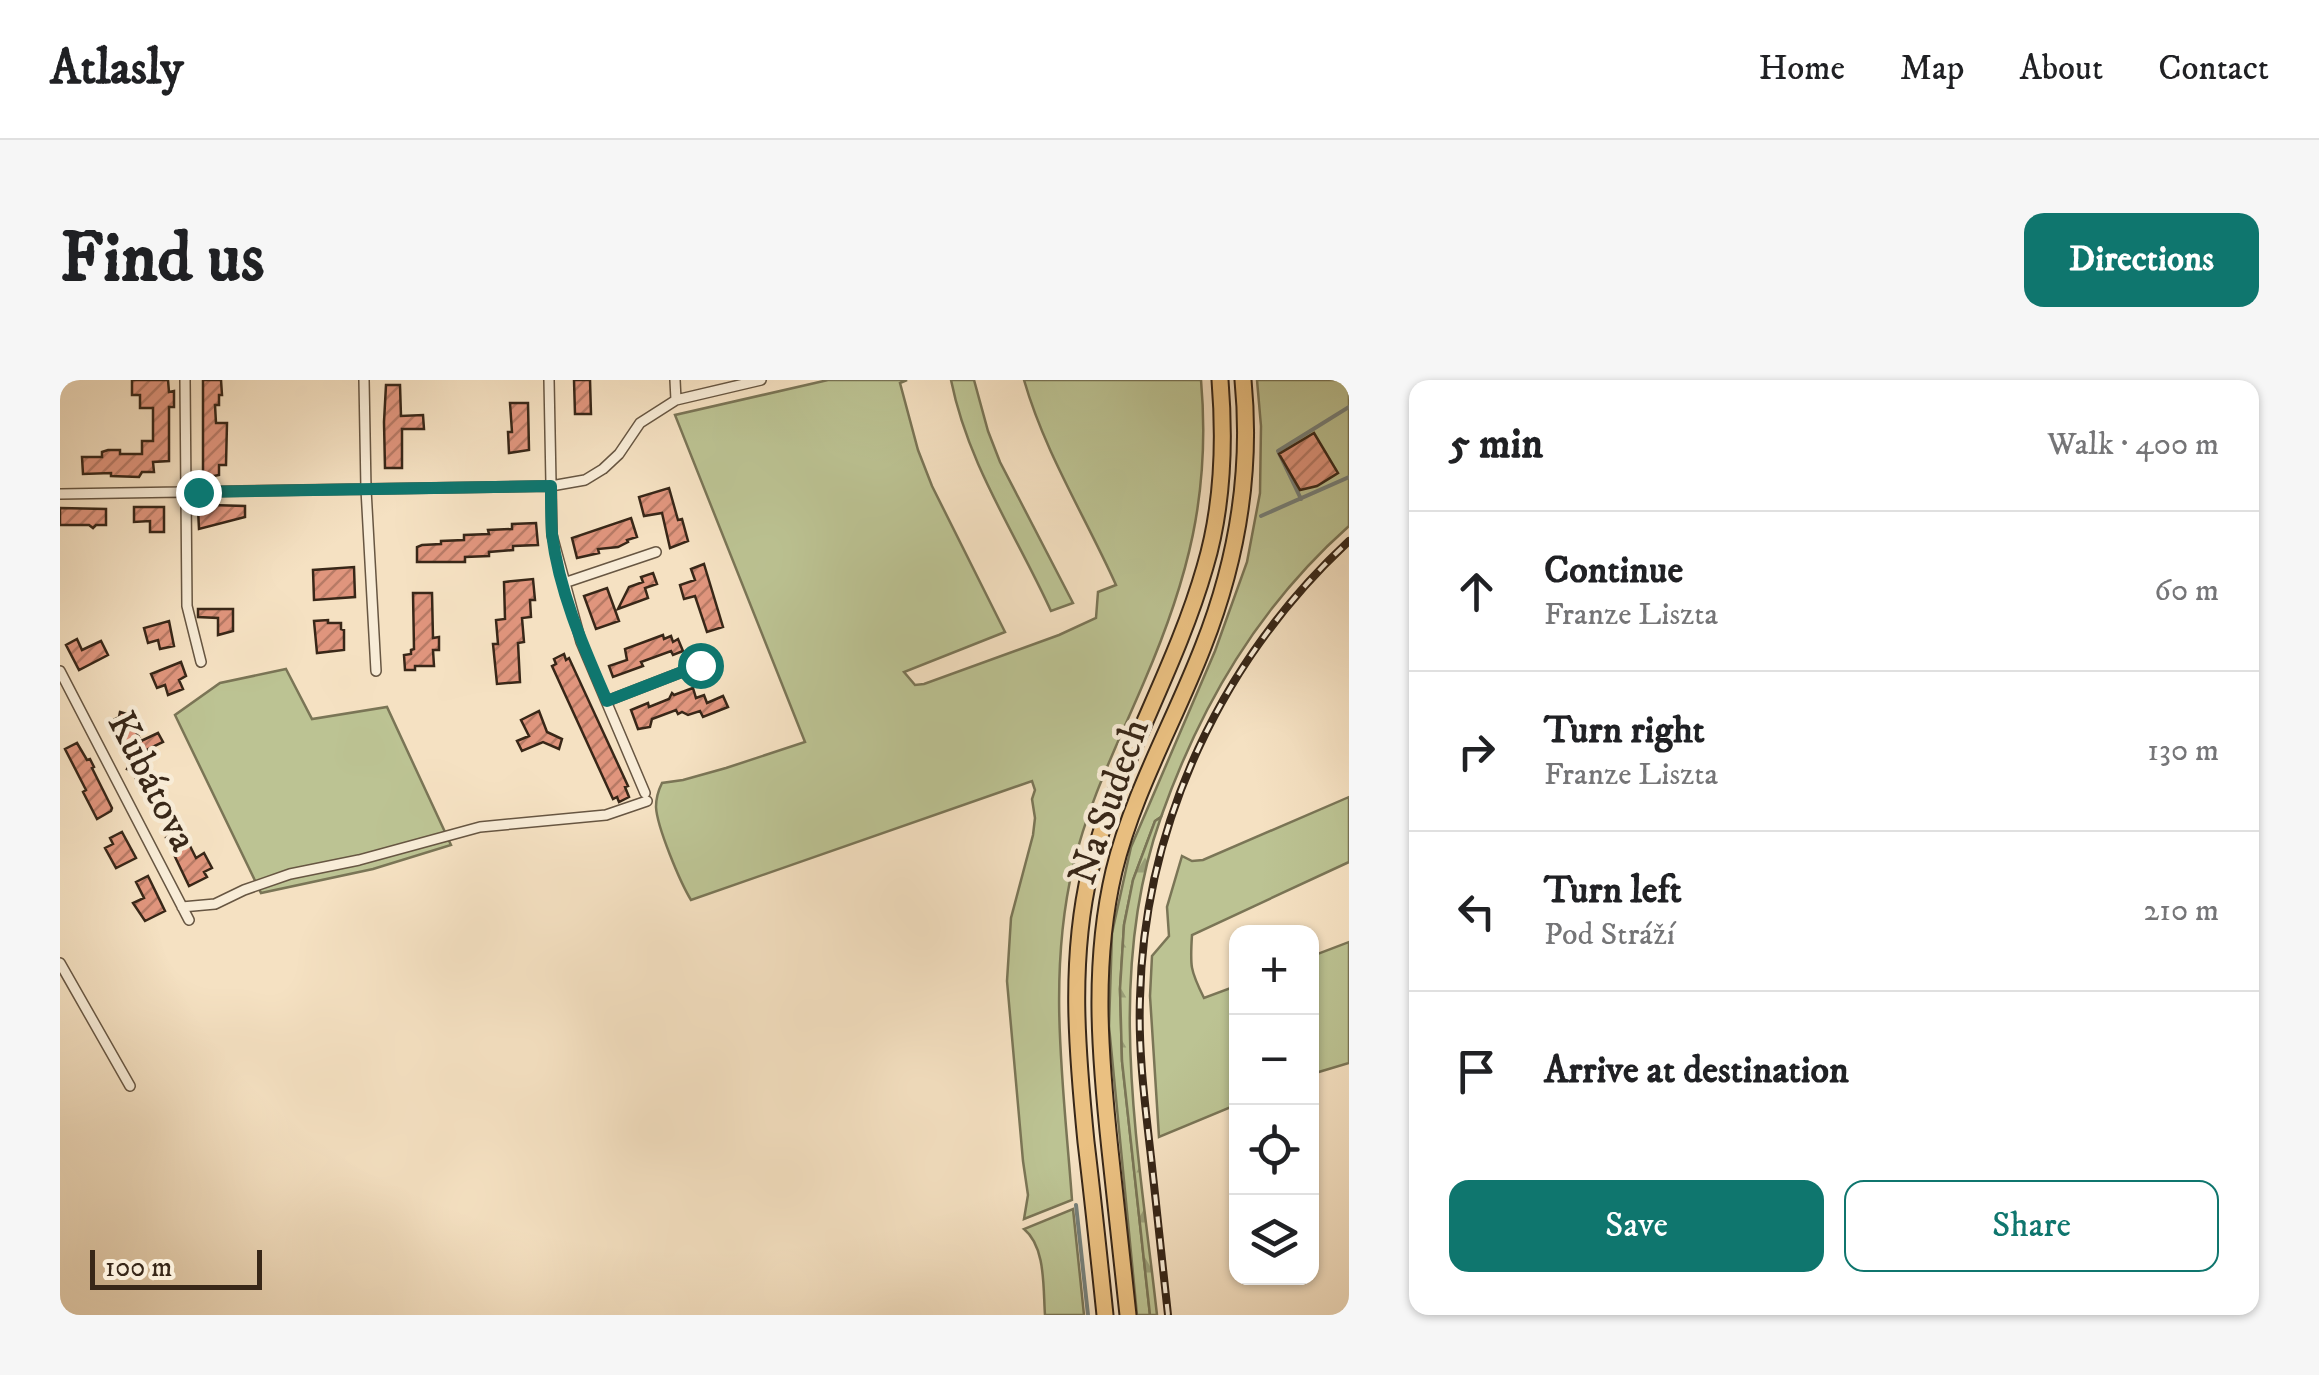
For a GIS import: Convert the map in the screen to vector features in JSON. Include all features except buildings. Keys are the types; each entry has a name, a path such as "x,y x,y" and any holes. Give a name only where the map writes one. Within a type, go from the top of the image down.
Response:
{"main road":[{"name":"Na Sudech","path":"1105,1315 1077,1044 1075,985 1080,927 1104,824 1180,640 1206,564 1220,492 1220,380"},
{"name":"Na Sudech","path":"1128,1315 1100,1042 1099,984 1104,927 1115,869 1133,812 1204,646 1228,571 1246,460 1242,380"}],"street":[{"path":"185,380 187,606 200,662"},
{"path":"364,380 376,671"},
{"path":"182,907 215,904 290,874 480,828 606,815 646,797 581,642 552,535 549,380"},
{"path":"674,380 676,400"},
{"path":"60,494 551,486 585,480 603,469 620,454 640,423 676,400 757,380"},
{"path":"564,584 656,552"},
{"path":"607,701 700,665"},
{"name":"Kubátova","path":"60,671 189,920"},
{"path":"60,963 130,1086"}],"green space":[{"path":"828,380 907,380 900,383 932,486 1005,632 904,672 915,685 1059,635 1096,618 1098,592 1116,585 1054,459 1024,380 1201,380 1199,498 1184,571 1159,644 1087,820 1065,908 1060,1033 1072,1200 1024,1219 1028,1195 1007,981 1011,918 1033,835 1032,781 691,900 657,816 656,801 662,783 726,768 805,742 675,415"},
{"path":"951,380 974,380 1000,462 1073,603 1051,611 981,470"},
{"path":"1257,380 1349,380 1349,526 1287,589 1236,659 1195,735 1133,880 1124,925 1120,989 1122,1061 1150,1315 1137,1315 1109,1026 1112,933 1131,847 1215,651 1247,562 1260,493"},
{"path":"286,669 312,719 387,707 451,845 373,869 261,893 175,715 220,683"},
{"path":"1349,797 1349,862 1192,935 1192,968 1204,998 1229,989 1229,1108 1159,1137 1150,996 1152,956 1169,936 1167,907 1182,856 1192,861 1203,860"},
{"path":"1161,817 1144,878 1134,939 1130,1002 1135,1128 1157,1315 1150,1315 1122,1061 1120,989 1124,925 1133,880 1155,821"},
{"path":"1349,942 1349,1063 1319,1072 1319,1015 1319,953"},
{"path":"1073,1209 1084,1315 1045,1315 1040,1257 1024,1229"}],"waterway":[{"path":"1301,499 1278,451 1349,407"},
{"path":"1261,516 1349,477"},
{"path":"1076,1205 1088,1315"}],"railway":[{"path":"1168,1315 1140,1038 1145,933 1156,870 1174,808 1198,748 1228,692 1263,638 1304,587 1349,541"}],"route":[{"path":"198,492 551,486 552,535 564,584 581,642 607,701 700,665"}]}
